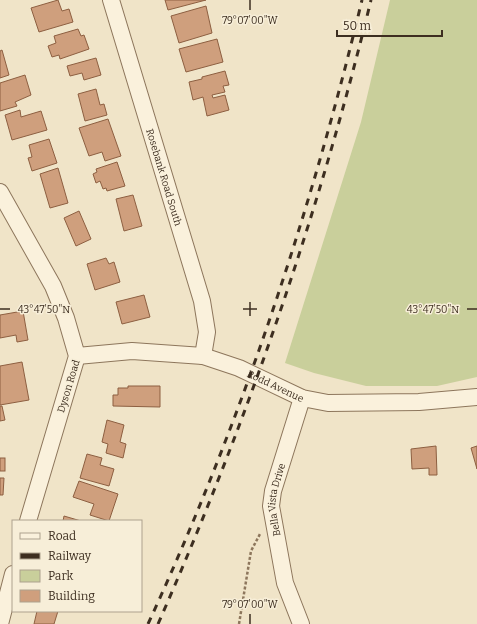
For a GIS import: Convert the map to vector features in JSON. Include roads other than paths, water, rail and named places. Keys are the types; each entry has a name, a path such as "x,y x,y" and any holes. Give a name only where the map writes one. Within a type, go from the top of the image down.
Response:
{"street":[{"name":"Rosebank Road South","path":"112,0 202,301 207,332 203,356"},
{"name":"Dyson Road","path":"0,192 53,286 66,318 77,356 28,520"},
{"name":"Rodd Avenue","path":"77,356 132,351 203,356 238,368 302,398 328,403 419,402 477,398"},
{"name":"Bella Vista Drive","path":"301,624 284,583 271,506 273,491 302,398"},
{"path":"0,624 12,578"}],"railway":[{"path":"148,624 182,549 213,472 243,395 270,317 296,239 320,159 362,0"},
{"path":"158,624 222,471 278,316 328,159 351,80 371,0"}]}
